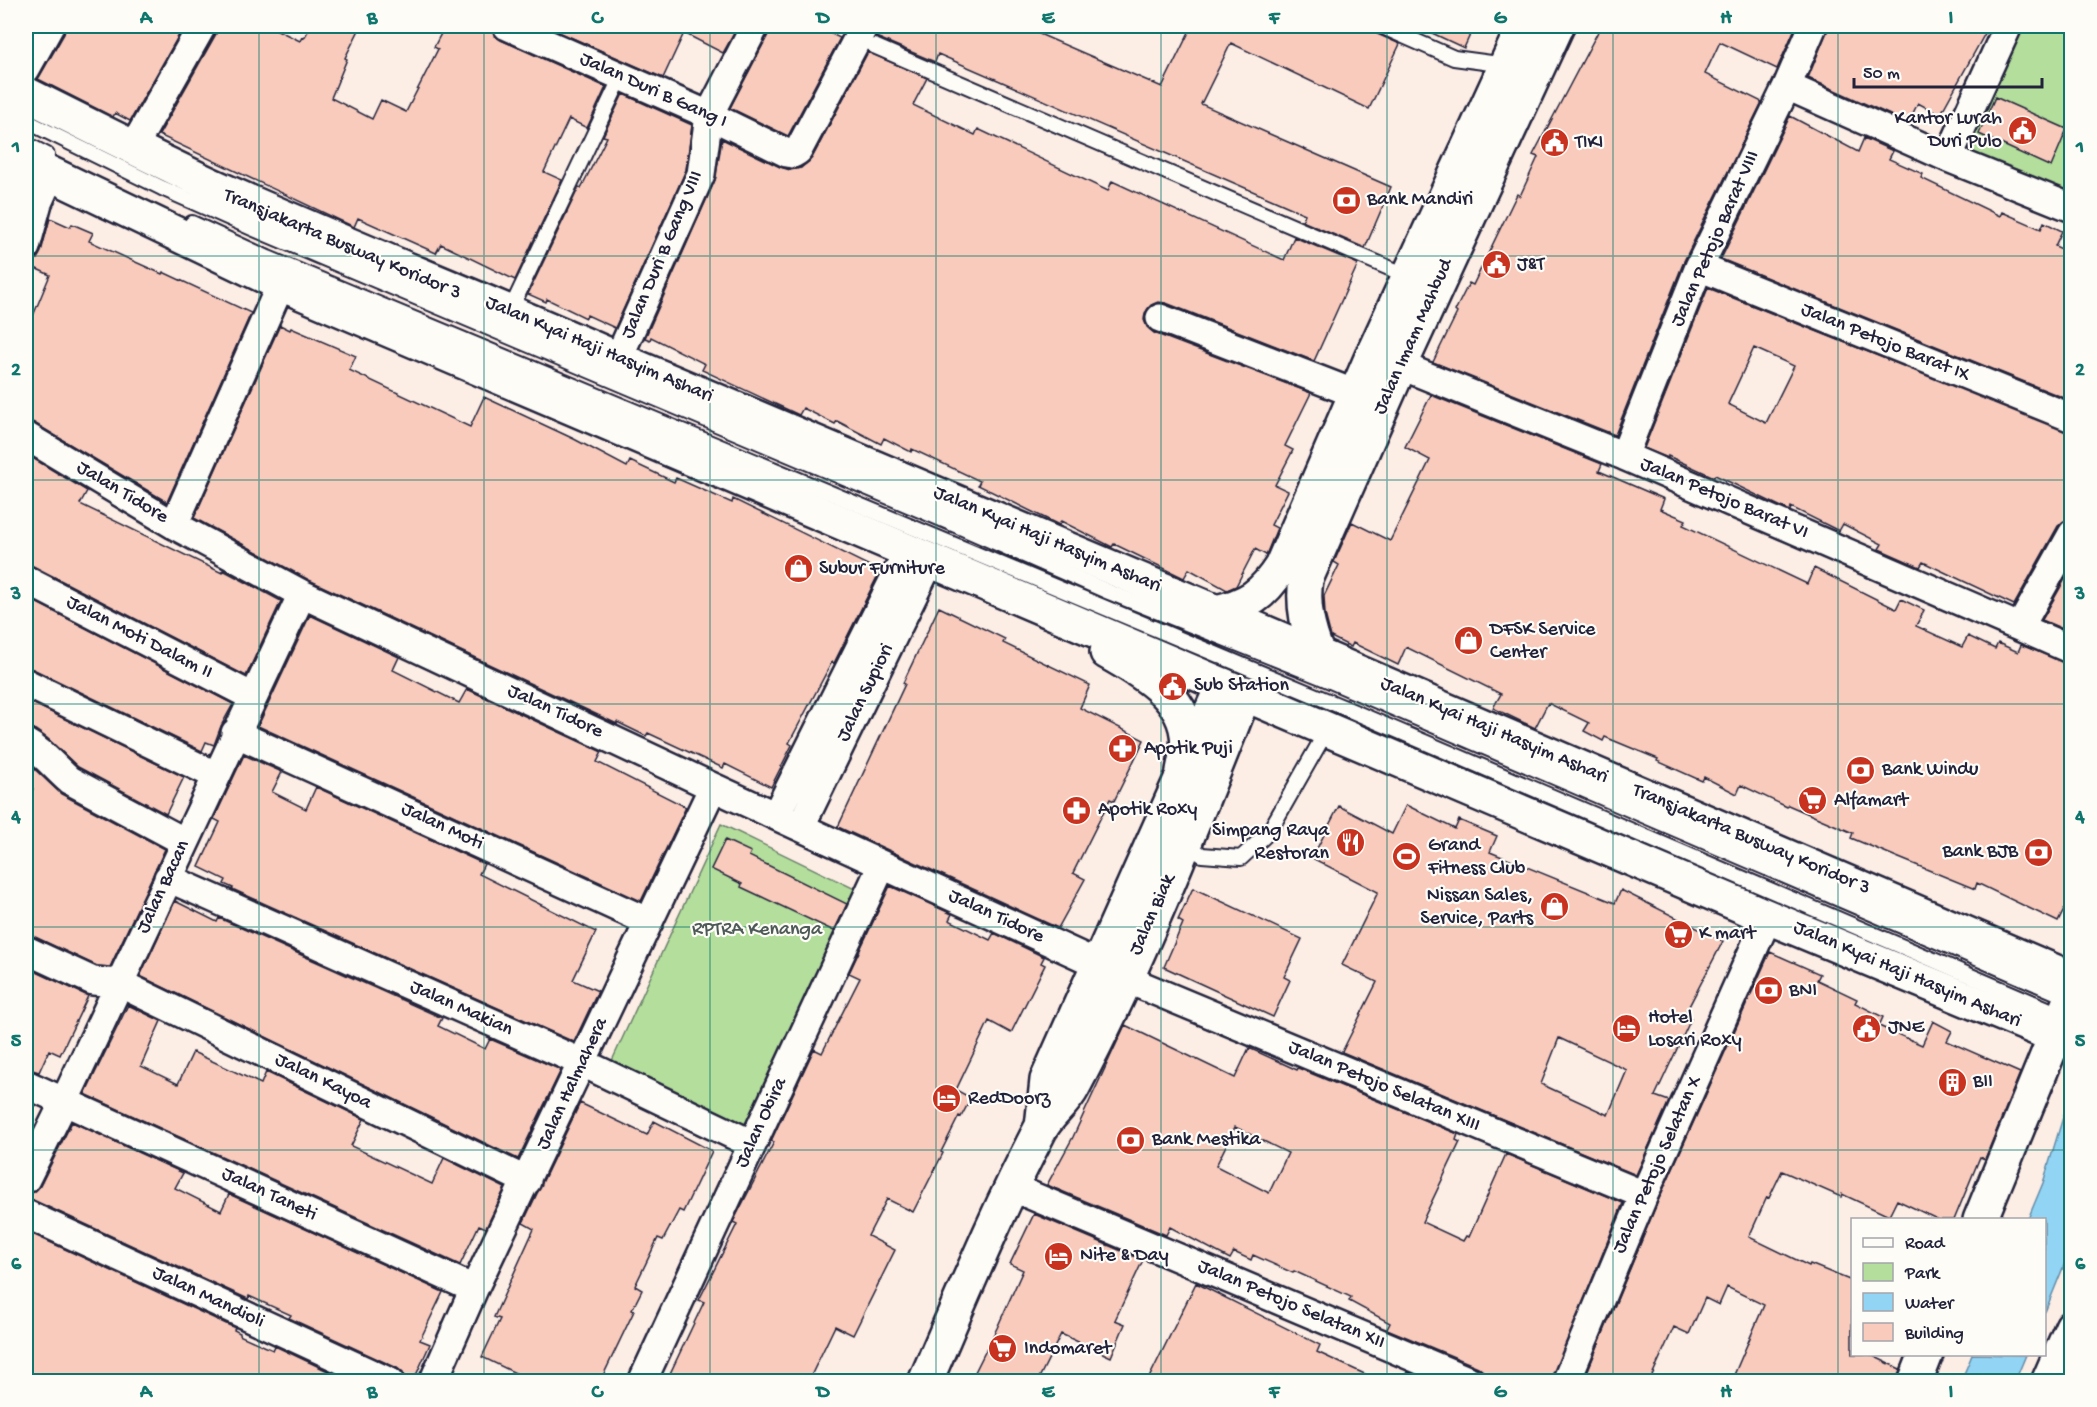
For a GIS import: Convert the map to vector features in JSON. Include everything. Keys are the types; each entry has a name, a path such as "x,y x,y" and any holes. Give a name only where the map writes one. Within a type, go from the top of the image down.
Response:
{"main road":[{"name":"Jalan Imam Mahbud","path":"1422,283 1506,65 1524,26"},
{"name":"Jalan Imam Mahbud","path":"1216,612 1236,608 1254,598 1270,584 1281,567 1369,399 1422,283 1557,26"},
{"name":"Jalan Kyai Haji Hasyim Ashari","path":"26,94 133,148 357,249 510,311 618,359 1318,655 2067,1014"},
{"name":"Jalan Kyai Haji Hasyim Ashari","path":"44,165 281,284 920,554 1768,917 2067,1014"},
{"name":"Jalan Imam Mahbud","path":"1318,655 1312,641 1305,610 1306,579 1369,399"},
{"path":"1018,597 1149,679 1177,704 1188,734 1183,771"},
{"name":"Jalan Biak","path":"1112,970 1183,771 1234,689"},
{"name":"Jalan Biak","path":"925,1382 1011,1187 1042,1127 1047,1080 1186,843 1234,689"},
{"path":"1981,1218 2067,1014"},
{"path":"1915,1382 1925,1356"}],"street":[{"path":"26,69 50,26"},
{"path":"133,148 202,26"},
{"name":"Jalan Duri B Gang I","path":"507,26 793,154 798,151 869,36"},
{"name":"Jalan Duri B Gang VIII","path":"618,359 701,174 709,115 754,26"},
{"name":"Jalan Petojo Barat VIII","path":"1624,456 1699,267 1787,86 1813,26"},
{"path":"1948,158 2008,26"},
{"path":"1787,86 1948,158 2068,199"},
{"path":"26,247 38,203 44,165"},
{"name":"Jalan Petojo Barat IX","path":"1699,267 2072,418"},
{"path":"174,525 281,284"},
{"path":"1160,318 1369,399"},
{"name":"Jalan Petojo Barat VI","path":"1386,360 1624,456 2072,650"},
{"name":"Jalan Tidore","path":"26,436 174,525 302,594 713,787 1112,970"},
{"path":"2020,627 2072,534"},
{"name":"Jalan Supiori","path":"776,815 920,554"},
{"name":"Jalan Supiori","path":"801,826 920,554"},
{"name":"Jalan Moti Dalam II","path":"26,580 253,697"},
{"name":"Jalan Bacan","path":"26,1179 302,594"},
{"path":"26,683 216,775"},
{"name":"Jalan Moti","path":"235,733 649,922"},
{"path":"26,743 41,751 69,780 185,842"},
{"name":"Jalan Halmahera","path":"433,1382 474,1289 713,787"},
{"name":"Jalan Obira","path":"642,1382 882,865"},
{"name":"Jalan Makian","path":"168,878 583,1063 752,1144"},
{"name":"Jalan Petojo Selatan X","path":"1566,1382 1644,1195 1768,917"},
{"name":"Jalan Kayoa","path":"26,950 93,981 106,984 119,983 527,1181"},
{"name":"Jalan Petojo Selatan XIII","path":"1112,970 1143,986 1644,1195"},
{"name":"Jalan Taneti","path":"26,1084 474,1289"},
{"name":"Jalan Petojo Selatan XII","path":"1011,1187 1472,1382"},
{"name":"Jalan Mandioli","path":"26,1214 390,1382"}],"lane":[{"path":"1381,26 1454,58 1506,65"},
{"path":"869,36 1422,283"},
{"path":"510,311 621,77"},
{"name":"Transjakarta Busway Koridor 3","path":"26,122 162,188 263,233 1109,592 1322,677 2067,1014"},
{"path":"26,144 44,165"},
{"name":"Transjakarta Busway Koridor 3","path":"183,220 2067,1014"},
{"path":"1186,843 1202,855 1241,858 1269,832 1327,730"}],"green space":[{"path":"2009,26 2071,26 2071,186 2062,203 1948,158"},
{"name":"RPTRA Kenanga","path":"721,824 861,892 746,1125 610,1065"}],"water":[{"path":"2071,1091 2071,1248 2046,1310 2046,1218 2028,1218 2043,1183"},
{"path":"1971,1356 2026,1356 2015,1381 1961,1381"}],"building":[{"path":"66,26 184,26 130,121 115,113 113,117 38,79 64,34"},
{"path":"218,26 269,26 300,41 311,26 361,26 345,58 347,59 331,98 372,119 381,100 406,112 438,49 434,47 445,26 492,26 494,35 501,40 606,87 587,128 569,119 544,172 562,180 515,280 441,244 436,253 358,218 354,227 159,135 216,34"},
{"path":"545,26 738,26 723,53 684,33 663,78"},
{"path":"771,26 815,26 840,38 788,136 730,108"},
{"path":"880,26 1021,26 1162,87 1192,26 1372,26 1377,34 1400,44 1369,109 1231,43 1201,104 1391,187 1365,248 1302,221 1305,214 938,54 935,62 876,37"},
{"path":"1417,26 1474,26 1464,48"},
{"path":"1601,26 1796,26 1777,69 1720,42 1705,74 1762,102 1684,261 1615,435 1433,362 1469,283 1473,285 1517,194 1520,196 1538,157 1533,155"},
{"path":"1829,26 1989,26 1940,115 1918,103 1908,123 1808,78"},
{"path":"868,52 927,78 913,105 975,135 978,129 1108,191 1112,181 1284,260 1294,237 1358,264 1314,361 1166,303 1158,302 1151,305 1145,313 1144,320 1147,327 1154,333 1311,393 1285,446 1293,450 1275,485 1288,491 1271,525 1277,528 1266,555 1255,549 1236,586 1227,590 1189,569 1184,578 1114,544 1112,547 1061,521 1059,525 978,485 980,481 912,449 911,452 884,438 881,444 837,421 835,424 803,408 799,415 702,370 705,364 651,337 650,340 645,338 715,180 722,139 780,167 790,170 801,168 812,158"},
{"path":"623,94 692,125 686,170 615,328 587,315 586,318 547,299 546,302 528,294 579,187 581,188 607,137 603,136"},
{"name":"Kantor Lurah Duri Pulo","path":"1995,97 2067,129 2051,167 1979,134"},
{"path":"1790,116 1858,152 1864,138 1893,151 1889,159 1923,174 1921,178 2000,216 2002,212 2041,229 2044,222 2062,231 2055,246 2072,254 2072,401 1721,259"},
{"path":"50,218 70,227 72,224 93,233 89,241 251,313 167,502 26,420 26,312 33,316 50,275 26,262 37,259 41,252"},
{"path":"1708,288 2072,433 2072,507 2066,520 2058,526 2014,605 1923,562 1920,567 1879,549 1882,544 1843,524 1839,531 1791,507 1790,511 1715,475 1714,477 1644,448","holes":["1754,348 1794,366 1766,423 1728,404"]},
{"path":"280,325 356,356 349,370 470,427 484,397 574,439 627,467 630,461 674,482 676,478 732,503 733,499 880,571 834,663 832,662 789,743 792,745 771,787 725,764 723,768 648,733 646,736 617,722 617,724 309,580 194,518"},
{"path":"1431,395 1602,464 1599,471 1664,499 1660,509 1686,520 1683,525 1807,584 1814,568 1896,609 1901,599 1924,610 1916,626 1962,647 1968,636 1995,649 1998,643 2018,652 2021,645 2072,665 2072,894 2058,922 1977,883 1975,889 1851,838 1853,833 1788,805 1787,807 1741,785 1737,794 1704,777 1702,781 1657,761 1658,759 1605,737 1603,741 1584,731 1589,723 1548,703 1535,728 1493,708 1501,694 1406,647 1398,665 1353,643 1351,647 1331,637 1325,614 1324,596 1339,565 1334,562 1352,522 1390,541 1430,460 1405,447"},
{"path":"26,454 87,491 80,504 222,573 223,570 281,601 246,676 26,564"},
{"path":"2072,567 2072,633 2042,620"},
{"path":"26,597 233,704 214,745 206,742 202,751 26,667"},
{"path":"939,607 1005,639 1003,643 1090,685 1080,708 1144,740 1114,801 1110,799 1073,873 1085,879 1058,928 838,827"},
{"path":"310,615 399,657 393,670 459,703 467,689 602,752 597,762 686,807 641,901 258,726"},
{"path":"26,700 184,777 166,814 78,767 47,738 34,729 26,727"},
{"path":"244,755 282,772 272,792 306,809 316,787 484,864 479,874 596,932 573,980 598,991 574,1042 232,889 224,884 226,880 199,867 220,822 214,819"},
{"path":"26,761 61,794 165,849 110,967 97,966 26,934 26,804 33,789 26,786"},
{"path":"1406,805 1455,829 1459,820 1497,836 1490,852 1615,903 1621,890 1723,941 1684,1016 1691,1019 1655,1096 1669,1101 1636,1175 1342,1052 1377,982 1342,965 1378,892 1312,858 1339,806 1392,834","holes":["1559,1038 1627,1070 1608,1115 1541,1084"]},
{"path":"725,840 751,852 749,856 847,904 834,931 741,887 742,884 711,869"},
{"path":"890,886 952,914 949,920 990,940 994,933 1044,957 1041,963 1045,965 1011,1033 989,1021 956,1090 971,1098 961,1117 959,1116 913,1212 887,1199 868,1236 895,1250 853,1335 835,1326 808,1382 666,1382 704,1302 699,1300 737,1224 733,1222 774,1142 771,1141 814,1049 822,1053 860,978 849,973"},
{"path":"1193,888 1302,939 1284,977 1290,980 1273,1017 1164,967 1183,923 1178,920"},
{"path":"175,901 217,922 219,918 442,1018 438,1026 485,1049 490,1039 561,1070 518,1159 140,976"},
{"path":"1770,952 1820,974 1817,980 1857,999 1855,1003 1883,1017 1879,1026 1922,1045 1933,1021 1952,1031 1947,1041 2020,1073 1985,1159 1980,1157 1955,1218 1935,1218 1897,1200 1889,1216 1842,1194 1841,1197 1782,1171 1749,1237 1809,1266 1810,1264 1851,1281 1851,1356 1873,1356 1900,1369 1897,1382 1731,1382 1764,1305 1727,1287 1719,1305 1705,1298 1689,1334 1674,1327 1649,1382 1583,1382 1658,1201"},
{"path":"26,967 88,996 60,1055 49,1050 39,1072 26,1068"},
{"path":"128,1005 161,1021 141,1066 178,1084 193,1052 261,1084 266,1072 364,1119 351,1146 432,1184 444,1158 505,1188 486,1228 479,1225 460,1265 85,1094"},
{"path":"1125,1025 1235,1078 1249,1048 1297,1070 1298,1068 1458,1134 1456,1140 1460,1142 1422,1222 1463,1241 1466,1236 1469,1237 1506,1154 1623,1203 1551,1382 1488,1382 1485,1373 1478,1367 1387,1329 1390,1323 1349,1301 1351,1297 1294,1271 1293,1273 1253,1255 1251,1260 1234,1252 1230,1259 1170,1227 1166,1235 1047,1185 1073,1137","holes":["1235,1127 1288,1153 1269,1193 1216,1166"]},
{"path":"580,1103 647,1135 654,1121 712,1151 683,1212 679,1210 663,1240 658,1238 635,1286 642,1290 632,1310 634,1311 600,1382 534,1382 482,1357 500,1319 494,1317 534,1229 523,1223"},
{"path":"72,1122 183,1173 175,1188 221,1211 229,1194 443,1292 420,1340 430,1344 413,1382 406,1382 403,1373 397,1368 289,1318 291,1315 249,1296 248,1299 26,1198 26,1194 34,1192 40,1186"},
{"path":"1034,1214 1143,1260 1115,1320 1125,1324 1111,1357 1061,1334 1037,1382 970,1382 1023,1270 1010,1264"},
{"path":"26,1231 235,1328 234,1330 240,1333 239,1335 273,1350 275,1346 351,1382 41,1382 26,1374"},
{"path":"1196,1283 1320,1345 1317,1352 1382,1382 1147,1382"},
{"path":"1407,1372 1430,1382 1402,1382"}],"place":[{"name":"Kantor Lurah Duri Pulo","path":"2023,131"},
{"name":"TIKI","path":"1554,143"},
{"name":"Bank Mandiri","path":"1346,200"},
{"name":"J&T","path":"1496,265"},
{"name":"Subur Furniture","path":"798,569"},
{"name":"DFSK Service Center","path":"1469,641"},
{"name":"Sub Station","path":"1173,686"},
{"name":"Apotik Puji","path":"1123,749"},
{"name":"Bank Windu","path":"1861,770"},
{"name":"Alfamart","path":"1813,801"},
{"name":"Apotik Roxy","path":"1077,810"},
{"name":"Simpang Raya Restoran","path":"1350,842"},
{"name":"Bank BJB","path":"2039,852"},
{"name":"Grand Fitness Club","path":"1407,857"},
{"name":"Nissan Sales, Service, Parts","path":"1554,907"},
{"name":"K mart","path":"1678,934"},
{"name":"BNI","path":"1768,991"},
{"name":"JNE","path":"1867,1028"},
{"name":"Hotel Losari Roxy","path":"1627,1029"},
{"name":"BII","path":"1952,1082"},
{"name":"RedDoorz","path":"947,1099"},
{"name":"Bank Mestika","path":"1131,1140"},
{"name":"Nite & Day","path":"1059,1256"},
{"name":"Indomaret","path":"1003,1349"}]}
